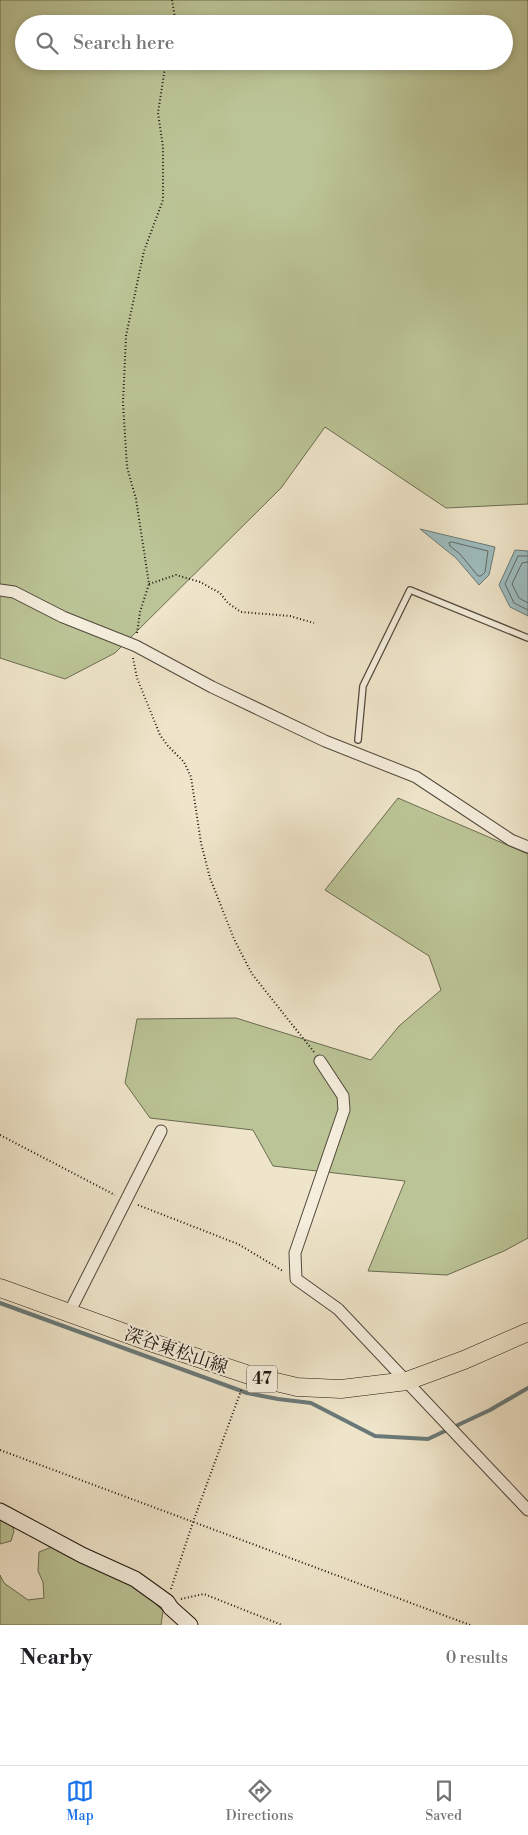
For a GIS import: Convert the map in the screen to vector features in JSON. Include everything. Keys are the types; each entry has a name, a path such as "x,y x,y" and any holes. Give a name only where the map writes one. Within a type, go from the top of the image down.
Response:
{"main road":[{"name":"深谷東松山線","path":"0,1288 147,1341 248,1374 297,1387 342,1389 407,1381 464,1360 528,1332"}],"street":[{"path":"0,590 14,592 63,617 136,646 212,687 324,741 416,777 511,840 528,847"},
{"path":"320,1061 343,1096 344,1110 295,1253 296,1279 338,1309 528,1510"},
{"path":"69,1313 161,1131"},
{"path":"0,1511 82,1555 135,1579 167,1602 190,1625"}],"lane":[{"path":"358,740 363,686 410,590 528,638"}],"path":[{"path":"172,0 174,15"},
{"path":"165,70 158,113 163,147 163,200 144,251 126,336 123,404 127,467 136,499 149,584 140,612 133,659 137,678 160,735 184,762 190,777 201,843 210,878 234,939 252,974 320,1061"},
{"path":"149,584 176,575 200,582 220,593 241,612 290,616 314,623"},
{"path":"0,1135 125,1200 238,1244 296,1279"},
{"path":"167,1602 193,1522 248,1374"},
{"path":"0,1450 470,1625"},
{"path":"167,1602 204,1594 282,1625"}],"green space":[{"path":"0,0 528,0 528,504 446,508 325,427 281,488 115,653 65,679 0,658"},
{"path":"398,798 528,854 528,1238 504,1251 447,1275 368,1271 405,1181 273,1166 253,1130 150,1118 125,1083 137,1019 236,1018 371,1060 399,1026 441,990 429,956 325,890"},
{"path":"0,1515 11,1520 14,1531 11,1541 0,1544"},
{"path":"54,1546 141,1585 163,1611 161,1625 0,1625 0,1575 4,1583 28,1600 44,1598 43,1582 38,1571 39,1552"}],"water":[{"path":"420,529 495,547 489,575 479,585 456,558"},
{"path":"515,550 528,551 528,616 510,607 499,585"}],"waterway":[{"path":"0,1303 247,1393 311,1403 375,1436 428,1439 490,1410 528,1388"}]}
